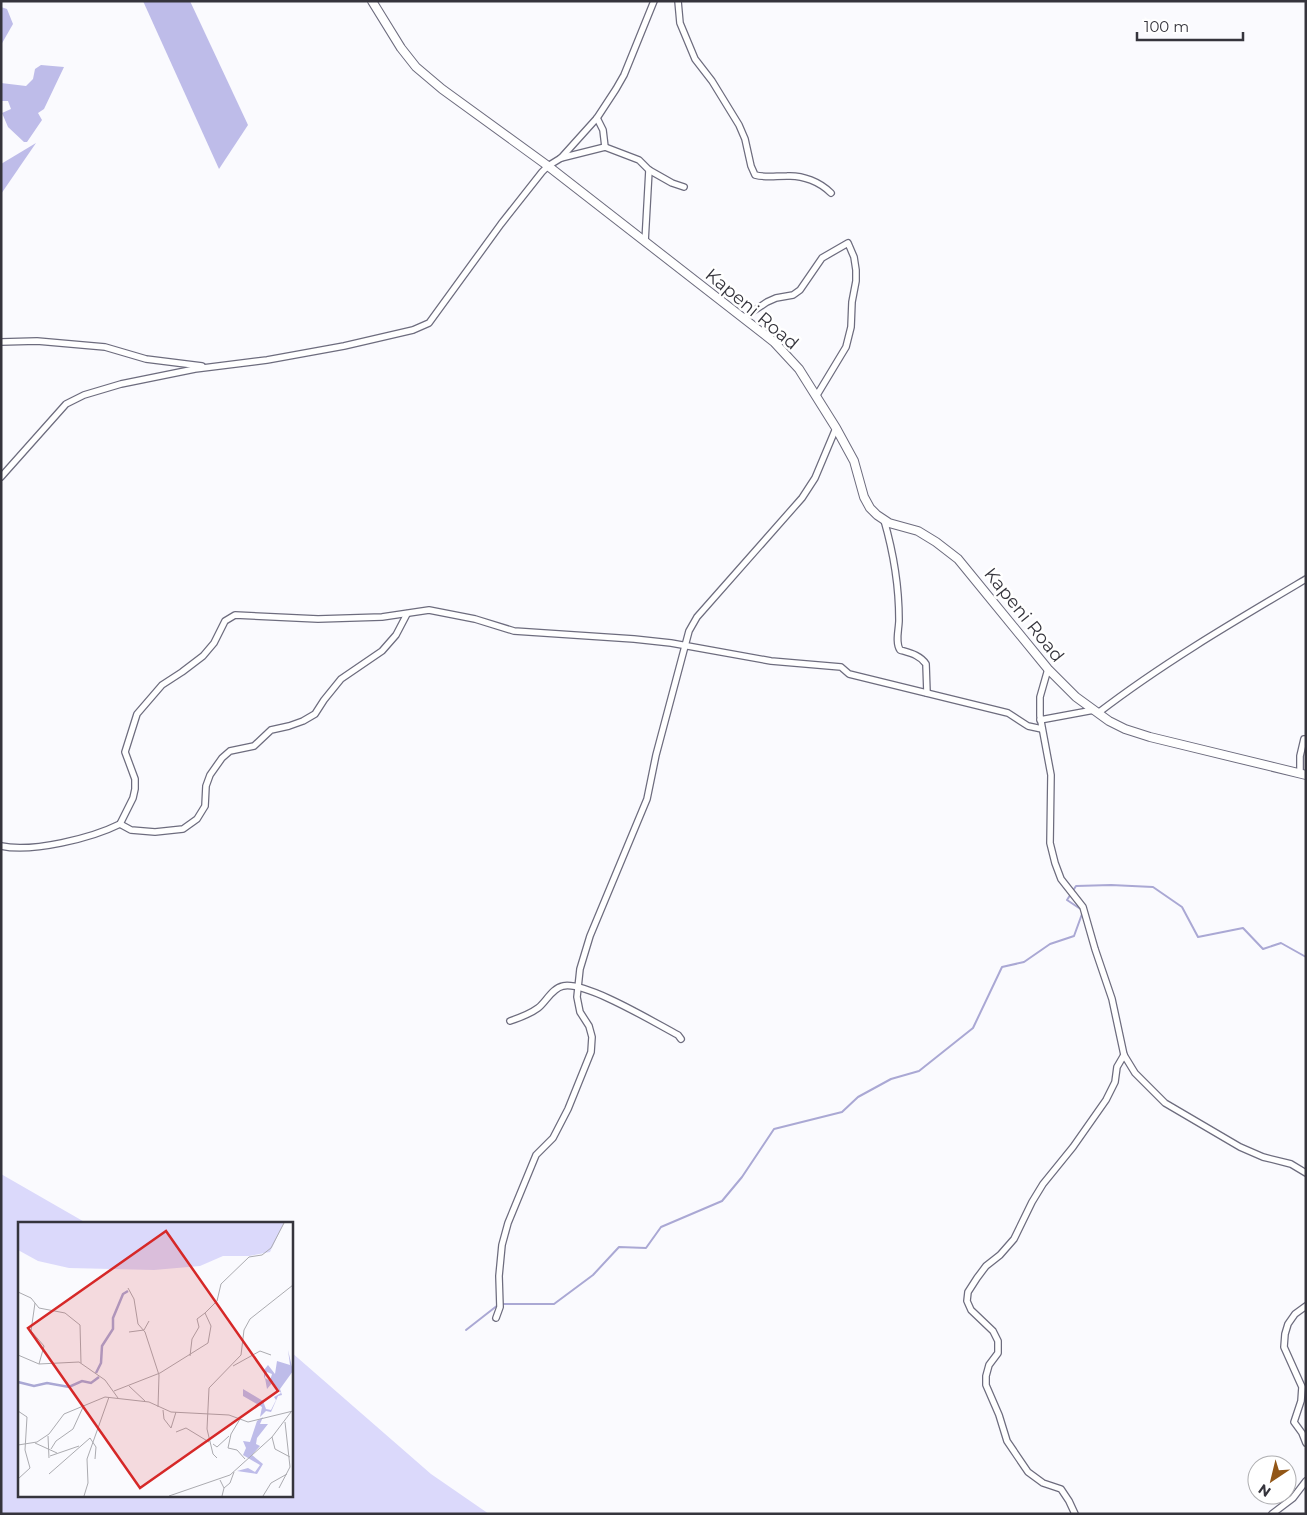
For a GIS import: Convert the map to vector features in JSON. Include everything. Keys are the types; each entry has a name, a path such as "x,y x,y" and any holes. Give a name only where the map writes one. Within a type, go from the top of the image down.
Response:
{"main road":[{"name":"Kapeni Road","path":"372,1 401,48 416,67 442,89 548,166 774,342 799,369 836,428 854,461 864,497 870,508 889,523 918,531 958,559 1048,669 1076,697 1124,729 1301,773"}],"street":[{"path":"1,477 59,411 76,398 121,384 206,367 322,351 413,330 426,325 434,318 501,224 548,166 561,158 597,118 624,75 654,1"},
{"path":"678,1 680,23 695,59 712,81 739,125 755,175 763,177 794,176 821,183 831,193"},
{"path":"597,118 603,130 605,147"},
{"path":"561,158 605,147 640,160 649,170 672,183 684,187"},
{"path":"645,242 649,170"},
{"path":"743,318 776,298 794,295 800,290 822,258 848,243 854,257 856,270 851,327 846,347 816,395"},
{"path":"1,342 37,341 105,347 146,359 206,367"},
{"path":"496,1318 500,1307 499,1276 502,1245 508,1223 536,1155 553,1138 568,1109 591,1052 592,1037 589,1026 580,1012 577,997 580,969 590,936 647,799 656,755 689,632 697,617 802,498 815,478 836,428"},
{"path":"884,520 895,576 899,619 898,646 900,650 924,660 926,664 927,693"},
{"path":"1040,720 1096,712 1224,628 1306,579"},
{"path":"1,846 18,849 43,846 97,833 120,824 133,798 135,789 135,779 125,752 137,714 162,685 182,672 209,650 218,636 222,625 228,618 241,615 318,619 382,617 429,610 475,619 514,631 634,639 685,646 770,662 841,668 849,674 1008,713 1028,726 1042,729"},
{"path":"120,824 131,830 156,832 183,828 197,819 205,806 206,786 210,775 222,758 230,751 254,746 271,730 303,721 315,714 341,679 382,651 396,635 407,614"},
{"path":"1048,669 1040,697 1040,720 1051,775 1050,843 1061,879 1083,907 1112,999 1124,1055 1135,1073 1165,1103 1240,1147 1263,1157 1291,1164 1306,1172"},
{"path":"1301,773 1300,756 1304,739"},
{"path":"1301,773 1306,767"},
{"path":"510,1020 533,1012 555,990 562,986 577,986 630,1010 678,1035 680,1039"},
{"path":"1075,1514 1061,1489 1043,1483 1028,1472 1008,1441 986,1385 986,1376 998,1353 998,1341 993,1331 971,1310 967,1300 968,1292 977,1278 986,1266 1000,1255 1014,1239 1043,1184 1074,1147 1106,1100 1115,1082 1117,1067 1124,1055"},
{"path":"1306,1306 1295,1314 1288,1324 1284,1347 1302,1387 1301,1401 1294,1422 1306,1443"},
{"path":"1272,1514 1293,1498 1306,1481"}],"shaded area":[{"path":"143,1 190,1 248,125 219,169"},
{"path":"1,7 7,9 13,24 1,45"},
{"path":"41,65 64,67 44,109 38,113 42,120 27,142 24,142 8,127 2,113 11,109 8,101 1,101 1,83 26,86 33,79 35,69"},
{"path":"36,143 1,194 1,164"},
{"path":"1,1174 85,1222 18,1222 18,1498 292,1498 292,1353 431,1474 489,1514 1,1514"}],"waterway":[{"path":"1082,910 1067,900 1076,886 1153,887 1182,907 1198,937 1243,928 1263,949 1281,943 1306,957"},
{"path":"502,1304 554,1304 593,1275 619,1247 646,1248 661,1227 722,1201 742,1177 774,1129 842,1112 858,1097 891,1079 919,1071 973,1028 1002,967 1024,962 1050,944 1074,936 1082,914"},
{"path":"466,1330 498,1305"}]}
